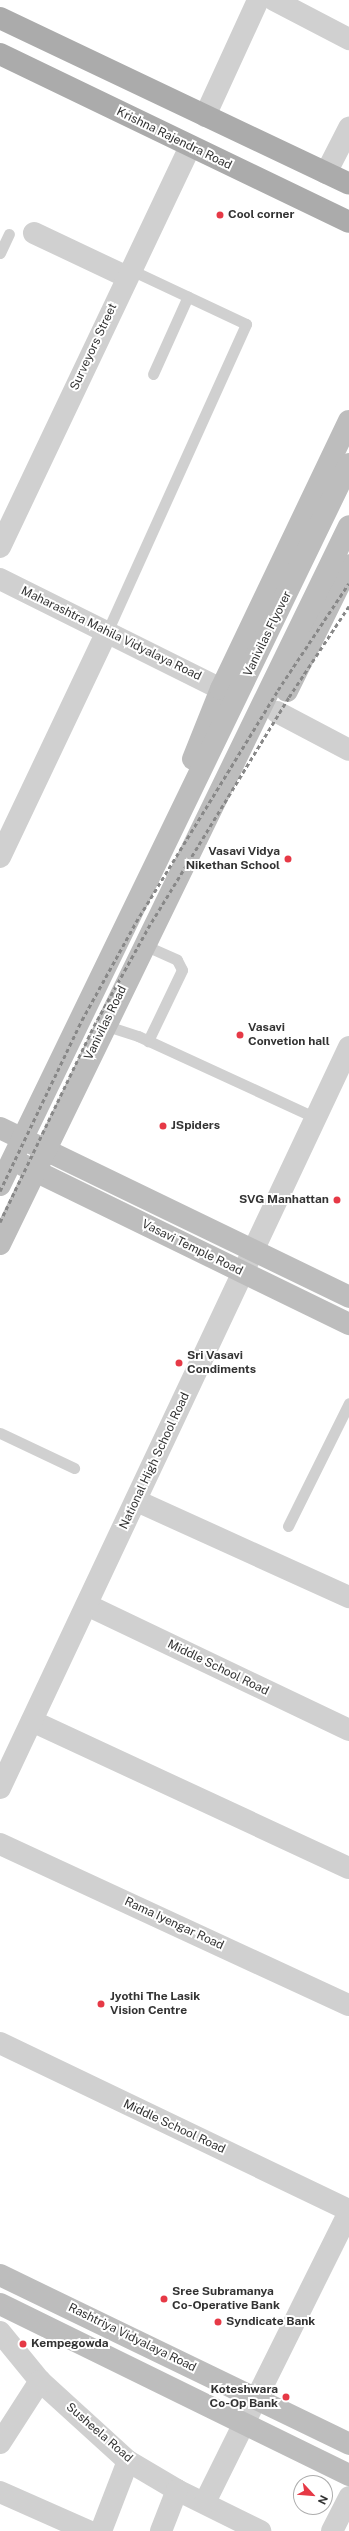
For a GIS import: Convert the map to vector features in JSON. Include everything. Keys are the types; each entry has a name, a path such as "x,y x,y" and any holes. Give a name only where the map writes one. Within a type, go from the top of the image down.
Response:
{"main road":[{"path":"0,18 349,184"},
{"name":"Krishna Rajendra Road","path":"0,54 190,147 349,222"},
{"path":"186,803 193,757 222,689 349,421"},
{"name":"Vanivilas Flyover","path":"186,803 349,464"},
{"path":"215,803 349,526"},
{"path":"215,803 245,773 349,565"},
{"name":"Vanivilas Road","path":"0,1185 6,1157 22,1138 186,803"},
{"name":"Vanivilas Road","path":"0,1244 46,1150 104,1025 215,803"},
{"name":"Vasavi Temple Road","path":"0,1128 349,1297"},
{"name":"Vasavi Temple Road","path":"6,1157 349,1324"},
{"name":"Rashtriya Vidyalaya Road","path":"0,2275 258,2398 349,2444"},
{"path":"0,2304 349,2475"}],"street":[{"path":"205,116 258,0"},
{"path":"274,0 349,39"},
{"path":"326,173 349,128"},
{"name":"Surveyors Street","path":"0,547 190,147"},
{"path":"34,233 129,274"},
{"name":"Maharashtra Mahila Vidyalaya Road","path":"0,579 222,689"},
{"path":"0,857 107,632"},
{"path":"276,712 349,750"},
{"name":"National High School Road","path":"0,1788 137,1501 349,1047"},
{"path":"137,1501 349,1597"},
{"name":"Middle School Road","path":"88,1605 349,1730"},
{"path":"32,1721 349,1868"},
{"name":"Rama Iyengar Road","path":"0,1844 349,2005"},
{"name":"Middle School Road","path":"0,2044 349,2211"},
{"path":"205,2502 258,2398 349,2211"},
{"name":"Susheela Road","path":"0,2332 40,2381 128,2461 177,2490 205,2502 260,2531"},
{"path":"0,2443 40,2381"},
{"path":"101,2531 128,2461"},
{"path":"161,2531 177,2490"},
{"path":"0,2492 88,2531"},
{"path":"332,2531 349,2497"}],"lane":[{"path":"0,253 9,234"},
{"path":"107,632 246,324 188,296 129,274"},
{"path":"153,374 188,296"},
{"path":"144,945 177,960 182,970 148,1041"},
{"path":"104,1025 148,1041 316,1118"},
{"path":"288,1526 349,1403"},
{"path":"0,1433 74,1468"}],"railway":[{"path":"0,1191 82,1020 136,922 278,690 349,583"},
{"path":"0,1222 94,1026 148,928 289,697 349,606"}],"place":[{"name":"Cool corner","path":"220,215"},
{"name":"Vasavi Vidya Nikethan School","path":"288,859"},
{"name":"Vasavi Convetion hall","path":"240,1035"},
{"name":"JSpiders","path":"163,1126"},
{"name":"SVG Manhattan","path":"337,1200"},
{"name":"Sri Vasavi Condiments","path":"179,1363"},
{"name":"Jyothi The Lasik Vision Centre","path":"101,2004"},
{"name":"Sree Subramanya Co-Operative Bank","path":"164,2299"},
{"name":"Syndicate Bank","path":"218,2322"},
{"name":"Kempegowda","path":"23,2344"},
{"name":"Koteshwara Co-Op Bank","path":"286,2397"}]}
